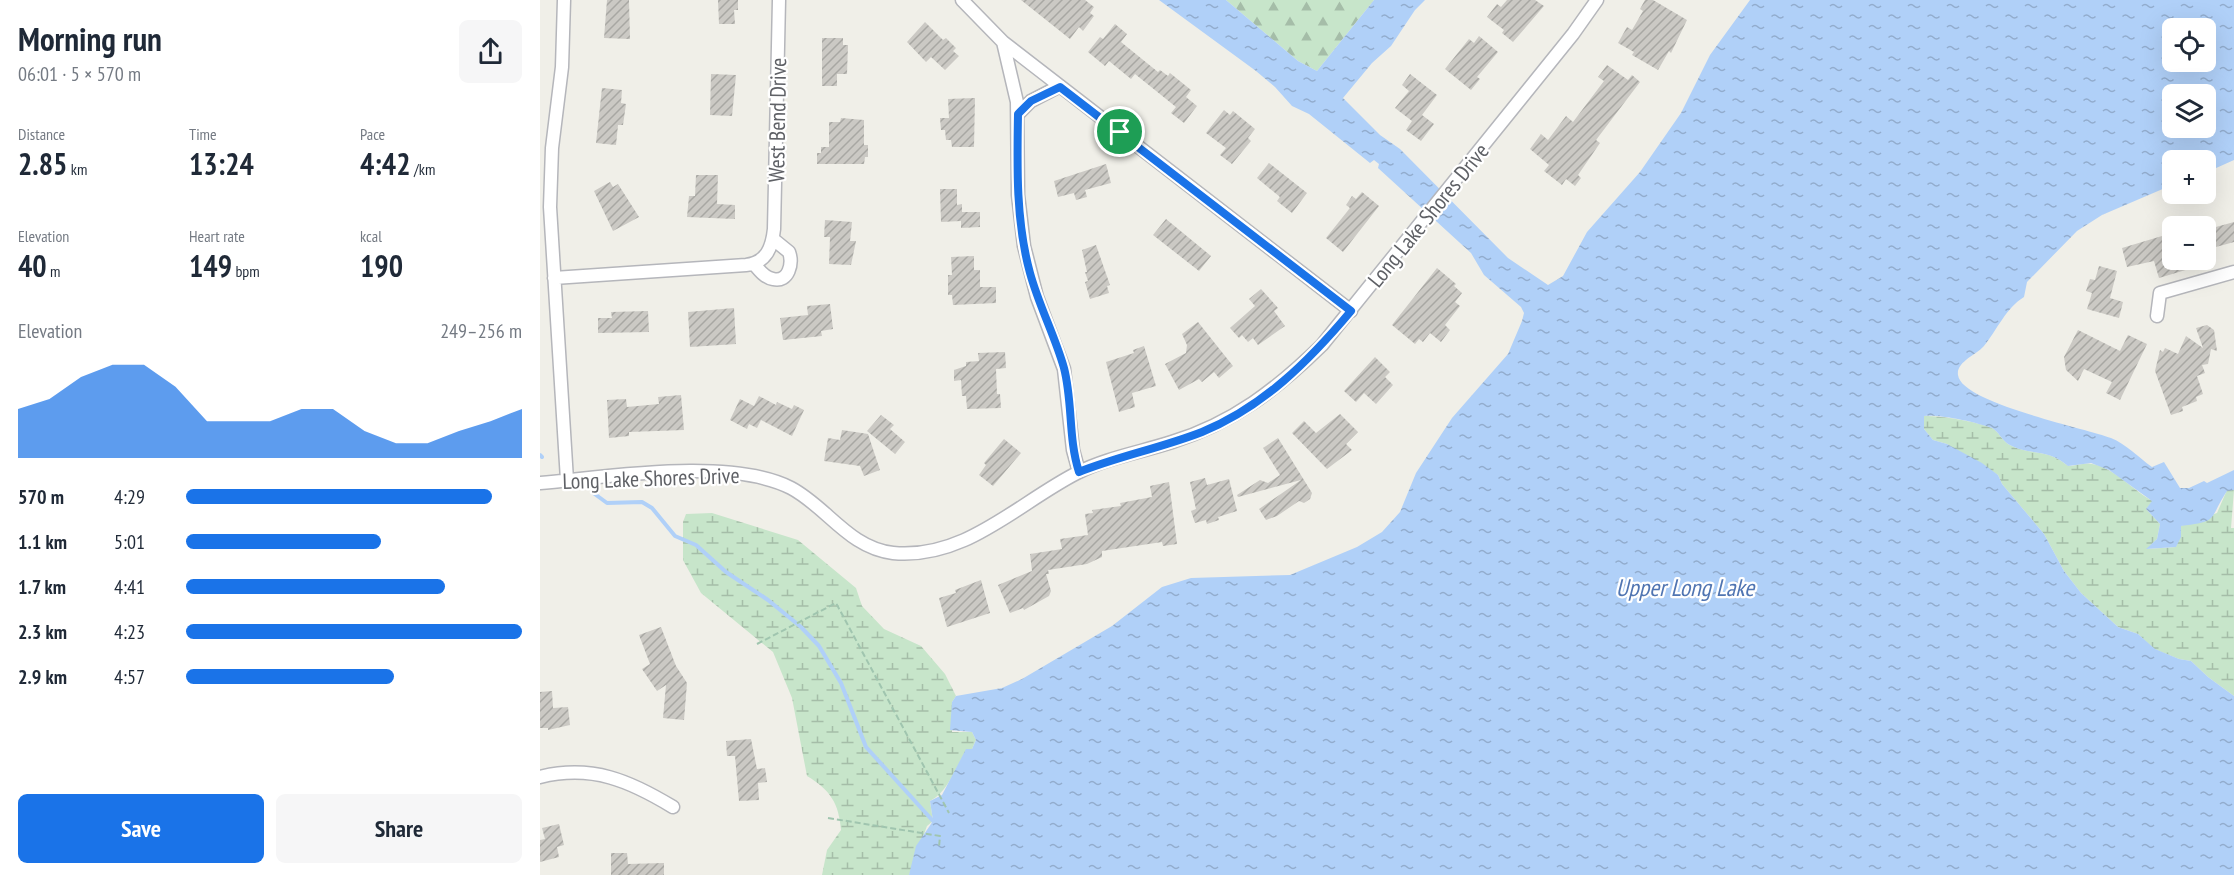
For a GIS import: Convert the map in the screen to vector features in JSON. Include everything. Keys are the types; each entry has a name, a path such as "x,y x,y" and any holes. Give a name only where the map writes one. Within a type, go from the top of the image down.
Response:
{"street":[{"path":"564,0 562,66 551,169 554,278 567,480"},
{"name":"West Bend Drive","path":"773,239 779,0"},
{"path":"962,0 1003,42 1351,311"},
{"name":"Long Lake Shores Drive","path":"540,483 714,471 752,474 791,488 863,544 893,552 912,552 934,549 969,537 1079,472 1200,432 1242,412 1298,368 1351,311 1597,0"},
{"path":"1003,42 1014,80 1018,114 1018,195 1024,246 1037,297 1064,369 1069,395 1073,450 1079,472"},
{"path":"1018,114 1031,101 1060,87"},
{"path":"554,278 754,264 764,259 773,239 789,252 791,266 788,272 778,279 773,279 754,264"},
{"path":"2157,315 2160,293 2234,272"},
{"path":"540,777 578,772 611,777 635,785 674,807"}],"path":[{"path":"758,644 836,603 949,813"},
{"path":"828,818 940,836 939,847"}],"green space":[{"path":"1226,0 1374,0 1317,71 1298,61"},
{"path":"1924,416 1958,419 1985,425 1994,429 2008,444 2016,448 2046,454 2061,460 2068,466 2089,464 2100,466 2116,474 2153,501 2146,509 2160,524 2157,539 2147,549 2176,547 2181,526 2217,513 2227,490 2234,490 2231,528 2234,528 2234,696 2191,661 2154,649 2138,634 2118,627 2081,593 2064,571 2044,534 2002,484 1998,475 1947,444 1933,440 1924,429"},
{"path":"712,513 798,540 856,588 862,606 884,629 921,646 945,674 956,696 952,702 952,732 972,732 976,740 972,749 967,750 947,785 937,797 930,801 933,821 927,826 909,875 822,875 827,850 841,830 840,821 832,798 807,776 792,698 773,652 701,593 683,560 683,522 686,514"}],"water":[{"name":"Upper Long Lake","path":"1159,0 1226,0 1298,61 1317,71 1374,0 1425,0 1415,10 1391,46 1372,63 1343,98 1380,135 1400,149 1508,258 1548,285 1563,276 1587,232 1640,172 1681,113 1710,55 1750,0 2234,0 2234,160 2216,168 2216,150 2162,150 2162,189 2102,215 2077,231 2027,282 2024,297 2007,313 1984,346 1963,362 1958,375 1964,385 2001,405 2111,438 2127,447 2152,467 2164,462 2180,488 2189,488 2204,481 2207,483 2234,470 2234,490 2227,491 2208,520 2181,526 2181,537 2176,547 2146,549 2157,539 2160,524 2146,509 2152,501 2109,470 2091,463 2068,466 2061,460 2046,454 2016,448 2008,444 1992,428 1968,421 1924,416 1924,429 1933,440 1947,444 1982,463 1998,475 2002,484 2044,534 2064,571 2081,593 2118,627 2138,634 2155,649 2179,659 2191,661 2234,696 2234,875 909,875 916,846 933,821 930,801 942,795 966,749 972,749 976,740 972,732 950,730 952,702 956,696 1002,688 1022,679 1112,626 1162,587 1191,578 1290,575 1357,547 1382,532 1400,512 1416,473 1452,418 1508,354 1522,321 1524,313 1521,307 1484,275 1471,253 1378,168 1379,164 1374,160 1370,163 1309,114 1292,106 1275,87"}],"building":[{"path":"607,0 629,0 630,39 604,38"},
{"path":"718,0 738,0 738,10 734,10 735,24 719,24"},
{"path":"1021,0 1085,0 1094,7 1090,13 1094,16 1083,31 1079,27 1070,39"},
{"path":"1507,0 1535,0 1544,6 1513,42 1502,33 1504,30 1487,17 1497,4 1501,7"},
{"path":"1645,0 1653,0 1687,20 1671,53 1669,51 1658,70 1632,55 1634,52 1618,43 1627,27 1632,30 1643,11 1640,9"},
{"path":"925,22 943,40 946,38 956,48 953,51 959,56 945,70 931,57 926,62 907,42"},
{"path":"1115,24 1127,34 1121,42 1158,72 1160,70 1168,76 1170,73 1191,90 1186,97 1197,106 1184,123 1171,113 1176,107 1135,74 1131,79 1109,61 1105,66 1088,52"},
{"path":"1479,36 1498,52 1477,77 1480,79 1471,90 1445,69 1469,39 1474,43"},
{"path":"822,38 843,38 843,45 848,45 847,74 837,74 837,86 822,86"},
{"path":"1607,65 1628,80 1632,75 1640,82 1596,140 1600,143 1578,175 1581,178 1575,186 1566,179 1562,185 1544,171 1549,165 1530,149 1541,134 1548,140 1566,116 1573,122 1604,81 1598,77"},
{"path":"711,74 736,75 732,116 710,115"},
{"path":"1410,74 1437,95 1422,115 1434,124 1421,141 1406,130 1412,121 1395,108 1409,91 1402,85"},
{"path":"602,88 622,90 621,103 626,104 623,125 618,125 616,145 596,143"},
{"path":"975,98 974,147 952,147 951,140 946,140 945,130 941,130 940,118 949,118 948,99"},
{"path":"1224,110 1230,115 1233,111 1255,129 1248,138 1251,141 1232,164 1220,155 1226,148 1206,133"},
{"path":"841,118 864,120 864,145 868,145 868,157 865,157 864,164 817,164 817,153 821,153 821,147 829,147 829,122 840,122"},
{"path":"1269,163 1307,193 1292,213 1277,201 1280,197 1257,178"},
{"path":"1106,164 1111,183 1085,190 1087,197 1076,200 1074,193 1058,197 1054,181"},
{"path":"696,175 718,175 717,204 735,205 735,219 687,217 689,196 695,196"},
{"path":"610,182 613,187 618,184 639,217 613,231 594,191"},
{"path":"940,189 957,189 957,205 962,204 962,212 980,212 980,227 961,228 961,221 941,222"},
{"path":"1362,192 1379,206 1343,252 1326,238 1350,208 1346,205 1352,196 1356,199"},
{"path":"1166,219 1211,256 1199,271 1153,235"},
{"path":"825,220 852,222 850,241 856,241 851,265 829,264 830,237 824,237"},
{"path":"2234,222 2234,242 2216,247 2216,227"},
{"path":"2162,236 2162,270 2186,270 2159,278 2154,261 2127,267 2122,248"},
{"path":"1096,245 1110,285 1107,286 1109,293 1090,299 1085,282 1088,281 1082,250"},
{"path":"974,256 974,270 980,270 980,287 996,287 996,303 953,305 952,295 948,295 948,275 952,275 951,257"},
{"path":"2099,266 2117,271 2110,298 2123,302 2119,318 2087,309 2092,293 2086,291 2090,279 2095,280"},
{"path":"1437,268 1456,284 1454,286 1462,293 1455,302 1460,306 1445,325 1450,330 1441,342 1430,333 1423,342 1419,339 1415,344 1392,325"},
{"path":"1261,289 1278,308 1274,311 1285,326 1258,345 1253,338 1248,342 1242,335 1239,338 1230,328 1255,306 1249,299"},
{"path":"830,304 833,329 821,331 822,336 783,340 780,318 808,315 807,306"},
{"path":"734,308 736,344 690,347 688,312"},
{"path":"648,311 649,332 598,333 598,318 612,318 611,312"},
{"path":"1198,322 1233,366 1219,378 1214,372 1202,382 1199,379 1179,390 1165,364 1186,353 1187,345 1182,334"},
{"path":"2207,325 2214,330 2217,351 2211,349 2208,364 2202,365 2205,373 2197,376 2203,394 2196,397 2197,401 2182,407 2183,411 2171,415 2155,371 2160,350 2163,352 2165,348 2178,354 2186,336 2203,348 2196,328"},
{"path":"2078,330 2120,351 2128,335 2147,344 2120,400 2106,393 2112,382 2084,369 2078,381 2066,370 2064,357"},
{"path":"1144,346 1156,386 1132,393 1135,407 1119,412 1106,362 1134,353 1133,350"},
{"path":"1005,352 1006,368 996,369 997,394 1000,394 1001,408 967,409 966,396 962,396 961,380 954,381 954,370 966,366 966,362 979,361 978,353"},
{"path":"1375,357 1390,372 1385,377 1393,385 1376,404 1364,393 1356,402 1344,391"},
{"path":"681,395 684,430 629,432 629,436 609,438 607,400 626,399 627,407 659,404 658,397"},
{"path":"759,396 776,405 777,402 792,409 794,405 804,410 792,436 761,420 757,428 749,424 747,429 730,420 740,399 754,406"},
{"path":"1340,414 1358,432 1346,444 1352,450 1327,469 1292,433 1304,421 1316,433"},
{"path":"881,415 894,425 890,429 905,442 895,454 867,431"},
{"path":"842,430 868,434 880,470 864,476 860,466 824,461 828,438 840,440"},
{"path":"1278,438 1312,493 1310,499 1304,503 1299,501 1277,516 1266,520 1259,509 1301,480 1238,497 1237,495 1260,480 1268,483 1280,475 1263,448"},
{"path":"1004,439 1021,453 993,486 979,475 986,465 984,463"},
{"path":"1205,478 1207,485 1229,479 1237,511 1218,517 1219,520 1207,524 1206,520 1195,523 1191,511 1196,509 1190,482"},
{"path":"1169,482 1177,544 1163,546 1162,542 1102,551 1102,557 1087,564 1048,570 1049,574 1046,574 1051,591 1049,596 1024,610 1023,608 1010,613 998,585 1032,571 1030,554 1062,549 1060,539 1088,535 1085,514 1093,513 1092,510 1121,506 1120,503 1152,497 1150,486"},
{"path":"981,580 990,613 947,627 939,598 956,593 955,590"},
{"path":"661,627 676,666 687,683 684,720 663,718 666,685 657,691 642,669 650,664 639,635"},
{"path":"552,691 553,708 568,707 570,725 548,730 548,728 540,728 540,692"},
{"path":"751,739 757,769 765,768 767,782 758,783 759,800 739,801 735,756 727,756 726,741"},
{"path":"559,824 564,845 557,847 559,857 540,862 540,840 545,839 542,828"},
{"path":"611,853 627,853 628,864 664,863 664,875 611,875"}],"waterway":[{"path":"592,492 607,503 642,502 652,508 675,536 696,545 726,572 768,600 801,627 819,646 841,683 866,747 933,821"}],"route":[{"path":"1060,87 1120,132 1351,311 1322,345 1277,388 1242,412 1220,424 1173,442 1079,472 1073,450 1069,395 1064,369 1037,297 1024,246 1018,195 1018,114 1031,101 1060,87"}]}
